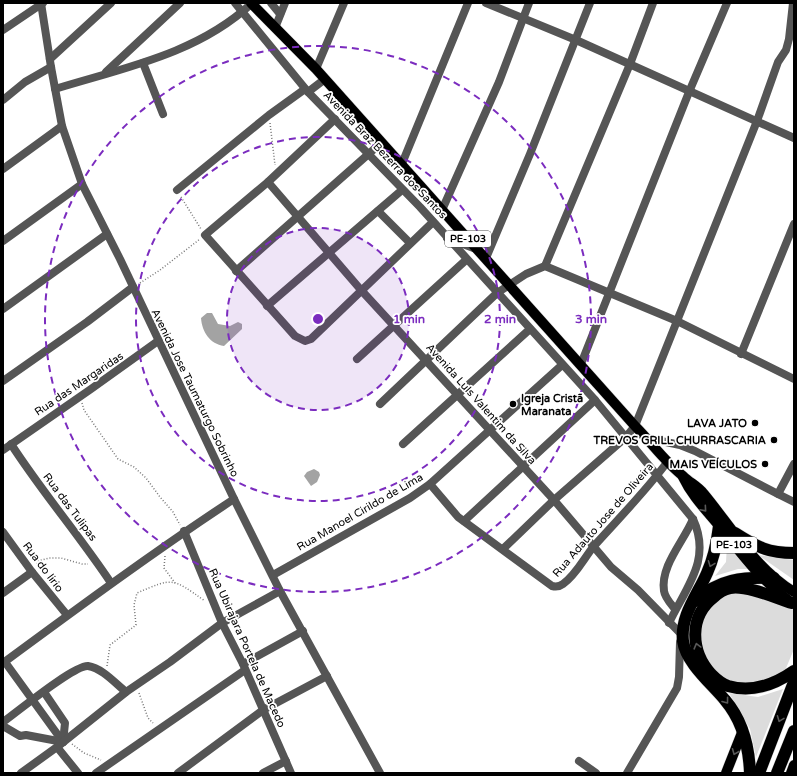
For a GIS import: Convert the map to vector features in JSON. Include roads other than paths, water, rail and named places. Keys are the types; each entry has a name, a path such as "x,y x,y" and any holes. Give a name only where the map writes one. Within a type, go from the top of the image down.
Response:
{"highway":[{"path":"719,526 713,558 707,574 689,606 682,635 683,642 693,662 708,682 727,701 743,730 748,746 750,773"},
{"path":"735,533 765,550 778,553 794,553"},
{"path":"689,606 705,592 721,584 734,580 768,578"},
{"path":"793,600 753,590 730,588 718,594 700,611 694,635 700,658 708,670 727,686 743,689 757,688 772,684 794,671"},
{"path":"759,773 794,682"},
{"path":"777,773 794,731"}],"main road":[{"name":"Avenida Braz Bezerra dos Santos","path":"251,3 316,69 401,166 509,283 635,426 683,477"},
{"name":"PE-103","path":"683,477 693,495 719,526 768,578 793,600"},
{"name":"PE-103","path":"683,477 694,483 704,493 735,533"},
{"path":"735,533 768,578"},
{"path":"726,773 743,730"},
{"path":"791,773 794,765"}],"street":[{"path":"3,30 42,3"},
{"name":"Avenida Jose Taumaturgo Sobrinho","path":"42,3 50,63 62,126 82,184 280,591 380,773"},
{"path":"3,100 50,63 111,3"},
{"path":"105,74 180,3"},
{"name":"Avenida Braz Bezerra dos Santos","path":"235,3 307,91 369,153 588,392 693,519 700,538 699,562 695,574 675,609 669,623"},
{"path":"55,89 143,63 190,45 243,12 251,3"},
{"path":"271,3 280,14"},
{"path":"275,28 285,3"},
{"path":"316,69 344,3"},
{"path":"401,166 468,3"},
{"path":"486,3 576,40 794,138"},
{"path":"442,210 499,82 529,3"},
{"path":"486,258 530,154 590,3"},
{"path":"380,404 497,293 509,283 545,266 630,64 653,3"},
{"path":"588,392 582,366 689,92 727,3"},
{"path":"503,549 554,500 625,438 635,426 789,40 793,3"},
{"path":"143,63 163,114"},
{"path":"176,190 269,115 325,79"},
{"path":"335,119 268,182 205,235 295,336 306,341 312,339 360,290 433,222"},
{"path":"3,169 62,126"},
{"path":"236,271 381,143"},
{"name":"Avenida LuIs Valentim da Silva","path":"268,182 297,218 330,253 360,290 459,395 489,430 554,500 616,574 638,590 682,635"},
{"path":"3,241 82,184"},
{"path":"267,306 402,190"},
{"path":"378,211 410,243"},
{"path":"741,354 794,224"},
{"path":"3,310 107,234"},
{"path":"446,238 479,250"},
{"path":"357,359 466,260"},
{"path":"545,266 676,321 794,379"},
{"path":"3,381 87,322 133,287"},
{"path":"403,444 459,395 530,329"},
{"name":"Rua das Margaridas","path":"3,450 158,341"},
{"name":"Rua Manoel Cirildo de Lima","path":"273,575 410,498 430,484 562,365"},
{"path":"464,521 595,400"},
{"path":"647,438 680,445 695,451 794,502"},
{"name":"Rua das Tulipas","path":"11,444 46,496 98,563 111,583"},
{"name":"Rua Adauto Jose de Oliveira","path":"430,484 464,521 552,586 559,586 569,579 594,546 658,475 668,461"},
{"path":"778,494 794,464"},
{"path":"78,773 31,700 4,663 111,583 234,499"},
{"path":"675,609 664,592 664,583 668,567 693,519"},
{"name":"Rua do lirio","path":"3,532 67,616"},
{"name":"Rua Ubirajara Portela de Macedo","path":"184,532 222,623 244,667 291,773"},
{"path":"3,593 32,572"},
{"path":"21,773 60,745 126,692 222,623 280,591"},
{"path":"96,773 244,667 303,631"},
{"path":"627,773 677,688 682,635"},
{"path":"3,722 31,700 82,667 95,668 105,674 126,692"},
{"path":"178,773 263,710 327,676"},
{"path":"44,692 65,723 60,745"},
{"path":"3,726 20,736 26,735 60,745"},
{"path":"263,773 286,761"},
{"path":"579,761 596,773"}],"place":[{"name":"Igreja Cristã Maranata","path":"513,404"},
{"name":"LAVA JATO","path":"755,423"},
{"name":"TREVOS GRILL CHURRASCARIA","path":"774,440"},
{"name":"MAIS VEÍCULOS","path":"765,464"}]}
